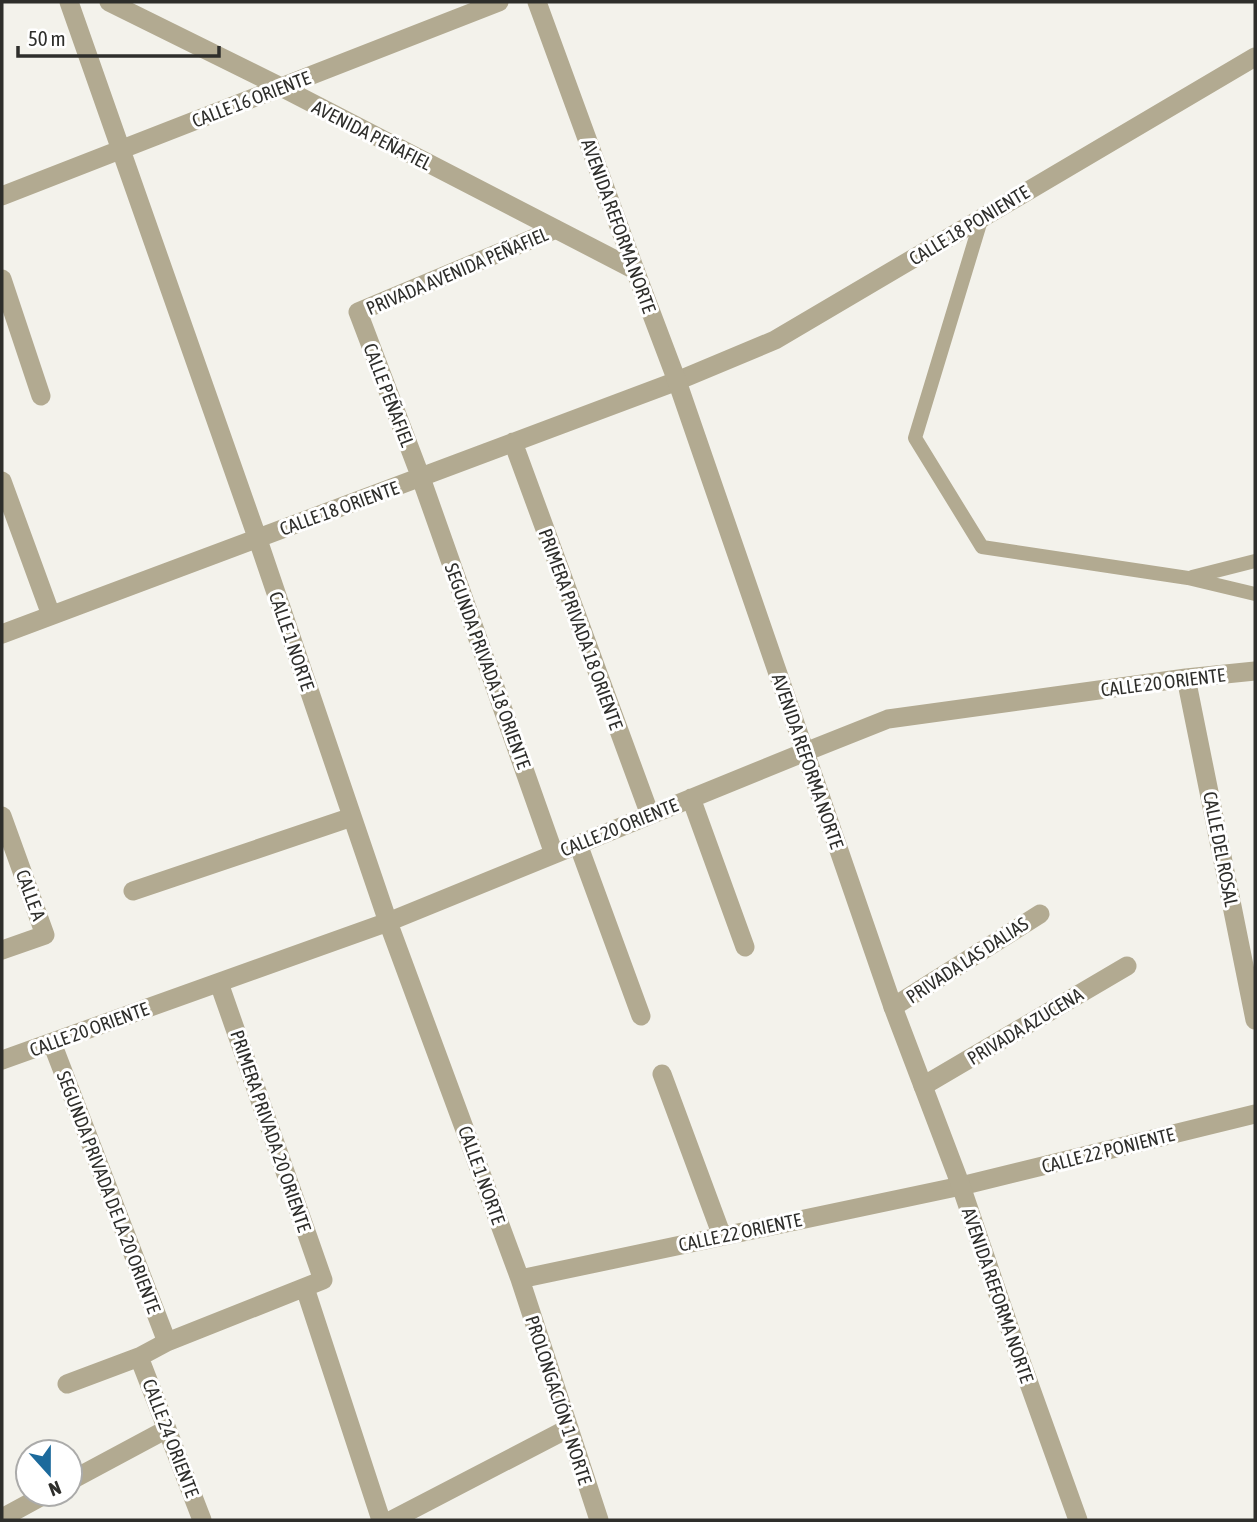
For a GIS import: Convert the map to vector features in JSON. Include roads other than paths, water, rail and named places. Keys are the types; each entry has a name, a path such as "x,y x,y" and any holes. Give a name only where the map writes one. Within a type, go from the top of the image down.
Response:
{"street":[{"name":"CALLE 1 NORTE","path":"69,2 257,537 388,922 520,1279"},
{"name":"AVENIDA PEÑAFIEL","path":"109,2 635,270"},
{"name":"CALLE 16 ORIENTE","path":"2,196 499,2"},
{"name":"AVENIDA REFORMA NORTE","path":"537,2 677,381 893,1007 961,1186 1078,1520"},
{"name":"CALLE 18 PONIENTE","path":"677,381 775,340 1255,57"},
{"name":"PRIVADA AVENIDA PEÑAFIEL","path":"358,312 556,229"},
{"path":"2,279 41,396"},
{"name":"CALLE PEÑAFIEL","path":"358,312 421,478"},
{"name":"CALLE 18 ORIENTE","path":"2,634 677,381"},
{"name":"PRIMERA PRIVADA 18 ORIENTE","path":"513,442 650,815"},
{"name":"SEGUNDA PRIVADA 18 ORIENTE","path":"421,478 554,854"},
{"path":"2,481 51,615"},
{"name":"CALLE 20 ORIENTE","path":"2,1060 388,922 888,719 1255,671"},
{"name":"CALLE DEL ROSAL","path":"1186,678 1255,1020"},
{"path":"691,798 745,947"},
{"name":"CALLE A","path":"2,817 45,935 2,950"},
{"path":"133,891 352,817"},
{"path":"578,844 641,1016"},
{"name":"PRIVADA LAS DALIAS","path":"893,1007 1040,914"},
{"name":"PRIVADA AZUCENA","path":"923,1086 1127,966"},
{"name":"PRIMERA PRIVADA 20 ORIENTE","path":"219,983 314,1284 382,1520"},
{"name":"SEGUNDA PRIVADA DE LA 20 ORIENTE","path":"51,1043 167,1342"},
{"path":"662,1074 722,1236"},
{"name":"CALLE 22 PONIENTE","path":"961,1186 1255,1114"},
{"name":"CALLE 22 ORIENTE","path":"520,1279 961,1186"},
{"name":"PROLONGACIÓN 1 NORTE","path":"520,1279 599,1520"},
{"path":"67,1384 314,1284"},
{"name":"CALLE 24 ORIENTE","path":"139,1357 202,1520"},
{"path":"392,1520 569,1428"},
{"path":"84,1473 167,1429"},
{"path":"2,1518 20,1508"}],"lane":[{"path":"982,218 915,438 982,547 1188,578 1255,594"},
{"path":"1188,578 1255,561"}]}
